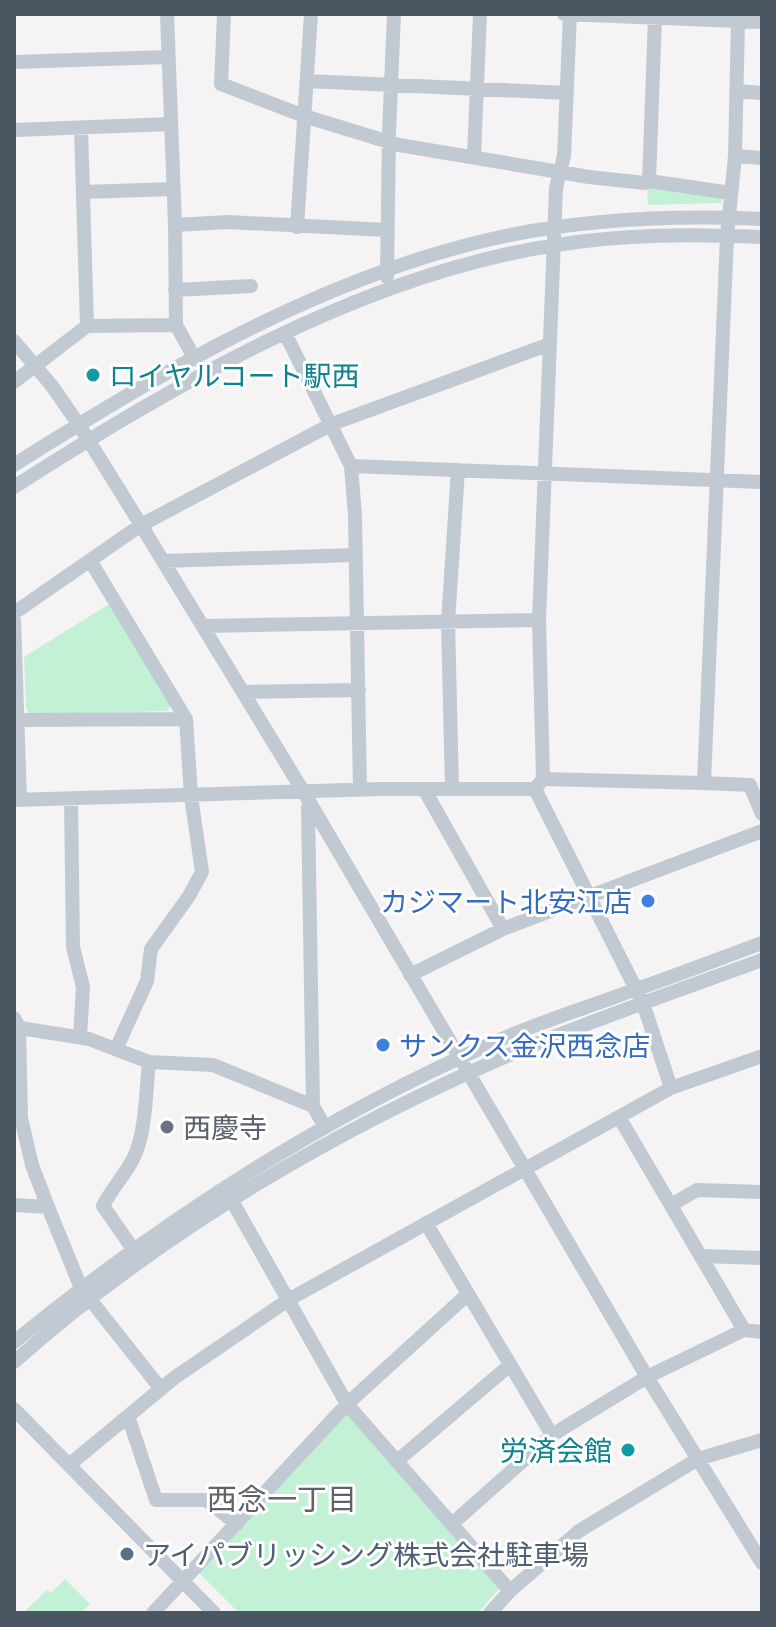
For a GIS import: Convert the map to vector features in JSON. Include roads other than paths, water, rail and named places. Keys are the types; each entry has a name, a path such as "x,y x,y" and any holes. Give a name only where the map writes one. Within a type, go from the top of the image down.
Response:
{"street":[{"path":"167,14 176,325 195,359"},
{"path":"224,14 221,84 304,116 390,142 617,180 649,181 731,193"},
{"path":"297,227 311,14"},
{"path":"388,289 394,14"},
{"path":"474,156 480,14"},
{"path":"671,1088 639,996 539,784 539,620 544,473 556,188 562,171 567,93 567,14 762,22"},
{"path":"649,181 655,17"},
{"path":"704,783 727,236 735,156 738,21"},
{"path":"14,62 167,57"},
{"path":"307,81 567,93"},
{"path":"737,91 762,93"},
{"path":"14,130 170,124"},
{"path":"81,128 87,326"},
{"path":"735,156 762,158"},
{"path":"83,192 173,189"},
{"path":"14,465 195,359 277,317 387,270 495,238 554,228 646,218 762,219"},
{"path":"175,225 228,222 387,230"},
{"path":"14,487 89,439 285,333 388,289 467,264 554,245 637,236 762,237"},
{"path":"175,290 251,286"},
{"path":"14,382 87,326 176,325"},
{"path":"285,333 351,466 360,790"},
{"path":"14,341 89,439 243,692 647,1377 762,1563"},
{"path":"14,613 141,525 332,424 550,344"},
{"path":"351,466 762,482"},
{"path":"452,788 448,622 458,470"},
{"path":"163,561 355,555"},
{"path":"91,562 186,719 191,796 202,872 189,896 151,949 147,981 117,1047"},
{"path":"14,620 17,800 305,797 360,790 704,783 756,786 762,814"},
{"path":"203,626 539,620"},
{"path":"243,692 359,690"},
{"path":"18,720 186,719"},
{"path":"424,789 503,929"},
{"path":"305,797 313,1106 325,1127"},
{"path":"71,799 73,947 83,987 80,1037"},
{"path":"410,975 503,929 762,831"},
{"path":"14,1362 133,1249 277,1163 317,1148 468,1074 762,943"},
{"path":"14,1342 232,1201 325,1127 459,1058 510,1036 762,960"},
{"path":"161,1389 86,1294 48,1207 32,1165 21,1118 16,1024 117,1047 149,1062 213,1065 313,1106"},
{"path":"69,1465 161,1389 288,1300 671,1088 762,1056"},
{"path":"133,1249 103,1206 139,1144 149,1062"},
{"path":"619,1117 744,1330"},
{"path":"671,1205 697,1190 762,1192"},
{"path":"232,1201 347,1404 510,1591"},
{"path":"17,1209 48,1207"},
{"path":"426,1223 552,1435"},
{"path":"701,1256 762,1258"},
{"path":"153,1613 347,1404 468,1294"},
{"path":"453,1523 552,1435 647,1377 744,1330 762,1332"},
{"path":"397,1461 510,1365"},
{"path":"14,1409 214,1613"},
{"path":"128,1416 156,1500 206,1500 237,1524"},
{"path":"490,1613 510,1591 579,1531 698,1459 762,1440"}],"place":[{"name":"ロイヤルコート駅西","path":"93,375"},
{"name":"カジマート北安江店","path":"648,901"},
{"name":"サンクス金沢西念店","path":"383,1045"},
{"name":"西慶寺","path":"167,1127"},
{"name":"労済会館","path":"628,1450"},
{"name":"アイパブリッシング株式会社駐車場","path":"127,1554"}],"district":[{"name":"西念一丁目","path":"282,1499"}]}
